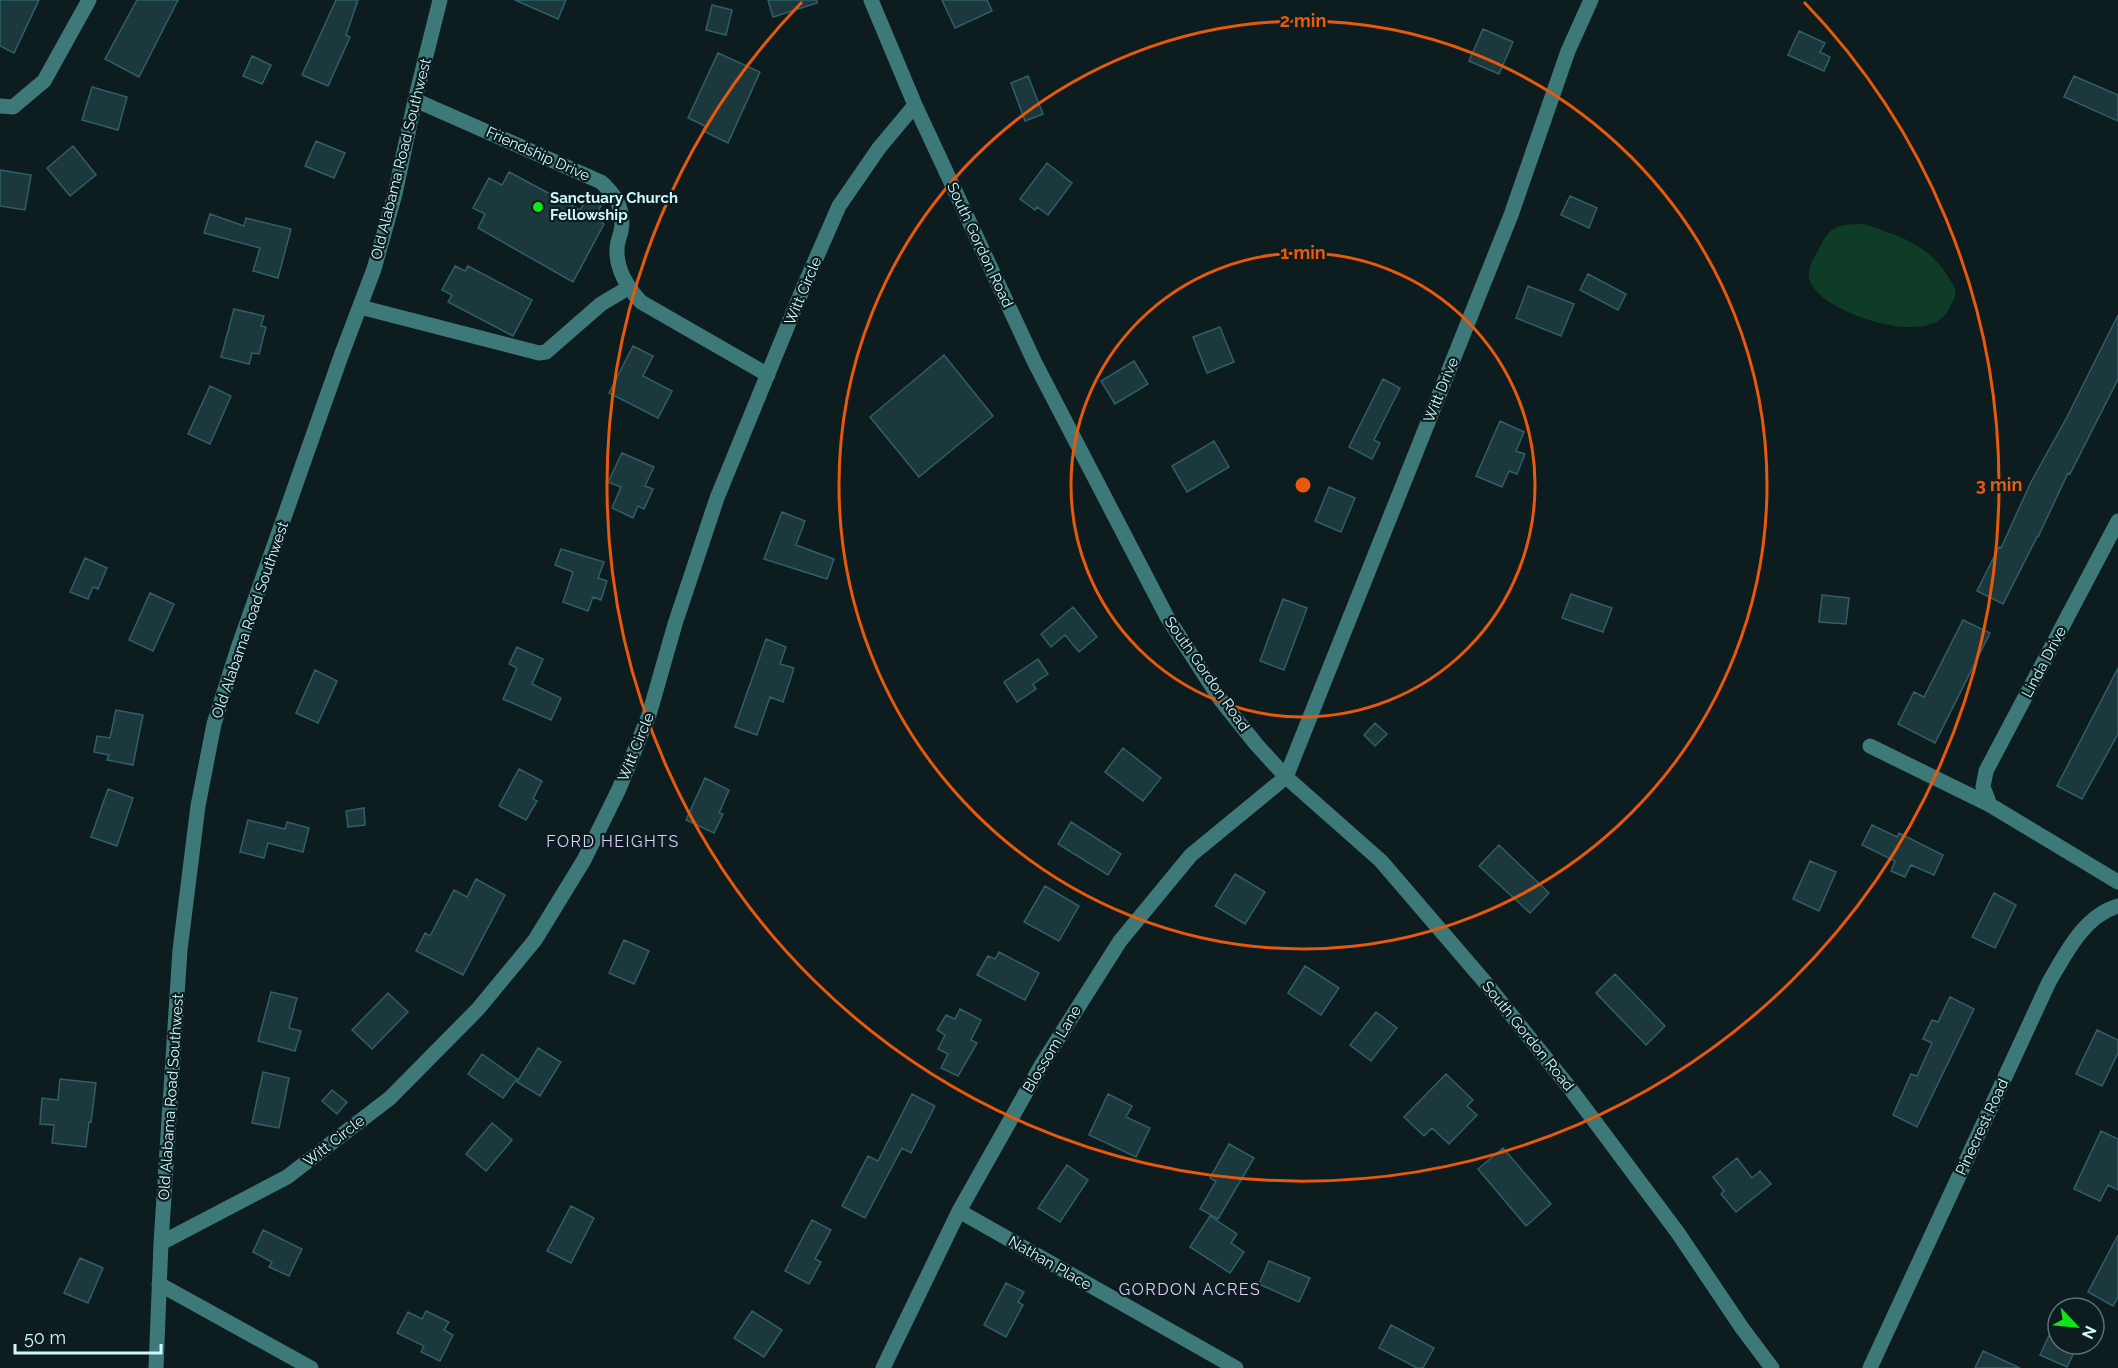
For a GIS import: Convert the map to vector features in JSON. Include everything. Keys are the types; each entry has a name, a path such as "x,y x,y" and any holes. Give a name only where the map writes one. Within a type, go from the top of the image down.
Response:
{"street":[{"path":"0,106 13,107 44,81 89,0"},
{"name":"Old Alabama Road Southwest","path":"156,1368 161,1243 180,951 198,806 214,724 238,648 384,234 440,0"},
{"name":"South Gordon Road","path":"871,0 915,105 1035,363 1167,617 1220,699 1286,777 1381,861 1484,981 1569,1087 1678,1233 1772,1368"},
{"name":"Witt Drive","path":"1286,777 1511,215 1569,51 1591,0"},
{"name":"Friendship Drive","path":"415,99 601,182 611,191 622,213 622,229 617,249 622,276 628,288"},
{"name":"Witt Circle","path":"161,1243 287,1177 390,1098 478,1009 535,940 584,860 623,779 649,715 675,624 717,498 839,206 879,148 915,105"},
{"path":"360,307 539,353 546,352 579,321 601,304 628,288 641,302 768,375"},
{"name":"Linda Drive","path":"1990,806 1983,787 1986,771 2118,521"},
{"path":"1870,746 1990,806 2118,882"},
{"name":"Blossom Lane","path":"883,1368 959,1211 1042,1064 1120,941 1191,855 1286,777"},
{"name":"Pinecrest Road","path":"1870,1368 2049,982 2091,919 2118,906"},
{"name":"Nathan Place","path":"959,1211 1236,1368"},
{"path":"159,1284 311,1368"}],"shaded area":[{"path":"1864,224 1911,242 1931,255 1939,264 1955,290 1949,309 1942,318 1932,324 1922,326 1885,324 1839,308 1816,291 1810,281 1809,269 1827,236 1835,228 1841,226"}],"building":[{"path":"0,0 39,0 14,53 0,46"},
{"path":"137,0 178,0 139,77 105,59"},
{"path":"336,0 358,0 346,35 350,37 328,86 302,75"},
{"path":"515,0 566,0 558,19"},
{"path":"768,0 817,0 817,3 773,17"},
{"path":"942,0 987,0 992,11 955,28"},
{"path":"712,5 732,10 726,35 706,30"},
{"path":"1483,29 1513,42 1499,74 1469,61"},
{"path":"1799,31 1825,43 1820,52 1830,57 1824,71 1788,55"},
{"path":"718,53 760,72 728,143 703,131 705,126 688,118"},
{"path":"252,56 271,65 262,84 243,76"},
{"path":"1028,76 1043,114 1025,121 1011,83"},
{"path":"2074,76 2118,95 2118,121 2064,97"},
{"path":"92,87 127,97 118,130 82,120"},
{"path":"316,141 345,153 334,178 305,166"},
{"path":"73,146 96,175 70,196 47,168"},
{"path":"1047,163 1072,183 1048,215 1037,207 1035,210 1020,199"},
{"path":"0,170 31,175 25,210 0,206"},
{"path":"509,172 580,210 587,198 601,206 594,218 604,224 573,282 478,228 485,214 473,208 489,178 502,185"},
{"path":"1570,196 1597,208 1589,228 1561,215"},
{"path":"210,214 244,226 246,218 291,229 278,278 253,271 260,248 204,233"},
{"path":"455,266 465,271 468,266 532,300 513,336 448,302 452,295 442,290"},
{"path":"1588,274 1626,294 1618,310 1580,290"},
{"path":"1528,286 1574,304 1561,336 1516,318"},
{"path":"234,309 264,316 261,326 266,327 259,354 252,353 249,364 221,357"},
{"path":"2118,315 2118,379 2003,604 1977,591 1999,547 2001,548 2031,482 2067,417"},
{"path":"1220,327 1234,362 1207,373 1193,337"},
{"path":"633,346 653,356 643,376 672,391 658,418 609,393"},
{"path":"944,355 993,416 919,477 870,417"},
{"path":"1134,361 1148,384 1115,404 1101,381"},
{"path":"1383,379 1400,388 1374,440 1380,443 1372,459 1349,447"},
{"path":"210,386 231,396 210,444 188,434"},
{"path":"1500,421 1524,432 1516,451 1525,454 1517,474 1509,471 1502,487 1476,476"},
{"path":"1214,441 1229,467 1187,492 1172,466"},
{"path":"622,453 654,467 645,486 653,489 644,509 638,506 633,518 612,508 621,487 608,482"},
{"path":"1329,487 1355,498 1341,532 1315,521"},
{"path":"782,512 805,521 796,545 834,559 827,579 764,559"},
{"path":"561,549 604,562 598,578 607,581 601,600 593,597 588,611 563,602 573,572 555,565"},
{"path":"85,558 107,568 98,589 93,587 88,599 70,592"},
{"path":"150,593 174,604 153,651 129,640"},
{"path":"1571,594 1612,608 1603,632 1562,618"},
{"path":"1822,595 1849,598 1846,624 1819,622"},
{"path":"1283,599 1307,608 1284,670 1260,661"},
{"path":"1073,607 1097,637 1079,652 1065,635 1051,647 1041,634"},
{"path":"1963,620 1990,633 1935,743 1898,724 1914,692 1924,697"},
{"path":"766,639 786,647 780,664 794,668 783,702 770,697 757,735 735,727"},
{"path":"517,647 543,659 532,684 561,698 551,720 503,699 517,668 509,664"},
{"path":"1038,659 1048,674 1033,684 1036,689 1017,702 1004,682"},
{"path":"2118,668 2118,734 2082,799 2057,786"},
{"path":"315,670 337,681 318,723 296,713"},
{"path":"116,710 143,715 133,765 107,760 109,755 94,752 97,736 110,738"},
{"path":"1375,723 1387,734 1375,746 1364,735"},
{"path":"1123,748 1161,778 1143,801 1105,772"},
{"path":"519,769 542,781 533,799 537,801 526,820 499,806"},
{"path":"705,778 729,790 719,813 723,814 714,833 686,820"},
{"path":"108,789 133,798 117,846 91,837"},
{"path":"364,808 365,825 348,827 346,811"},
{"path":"248,820 285,829 287,822 309,828 303,852 268,843 264,858 240,852"},
{"path":"1071,822 1121,854 1108,875 1058,844"},
{"path":"1872,825 1897,837 1899,833 1943,855 1934,875 1911,865 1905,877 1891,871 1895,861 1862,845"},
{"path":"1499,845 1549,893 1530,913 1479,866"},
{"path":"1810,861 1836,872 1819,911 1793,899"},
{"path":"1235,874 1265,892 1245,924 1215,906"},
{"path":"476,879 505,895 463,975 416,951 425,933 430,936 454,890 467,897"},
{"path":"1045,886 1079,906 1059,941 1024,922"},
{"path":"1994,893 2016,905 1995,948 1972,937"},
{"path":"624,940 649,951 634,984 609,973"},
{"path":"999,952 1039,973 1025,1000 977,975 988,956 995,959"},
{"path":"1305,966 1339,988 1321,1015 1288,993"},
{"path":"1615,974 1665,1026 1646,1045 1596,993"},
{"path":"271,992 297,998 289,1028 301,1031 295,1051 258,1041"},
{"path":"388,993 408,1012 372,1049 352,1030"},
{"path":"1950,997 1974,1009 1917,1127 1893,1115 1911,1074 1917,1076 1932,1043 1923,1039 1932,1020 1938,1022"},
{"path":"960,1009 981,1020 971,1040 977,1043 958,1076 941,1068 948,1054 938,1049 945,1035 937,1030 946,1015 955,1019"},
{"path":"1376,1012 1397,1028 1371,1061 1350,1045"},
{"path":"2097,1030 2118,1040 2118,1053 2102,1086 2076,1074"},
{"path":"538,1048 561,1062 540,1096 517,1082"},
{"path":"482,1054 517,1079 503,1098 468,1074"},
{"path":"263,1072 289,1078 279,1128 252,1123"},
{"path":"1446,1074 1473,1100 1467,1106 1477,1115 1449,1144 1432,1128 1424,1136 1404,1117"},
{"path":"60,1079 96,1083 86,1147 52,1143 54,1125 40,1124 42,1098 58,1100"},
{"path":"332,1090 347,1102 337,1114 322,1101"},
{"path":"912,1094 935,1106 911,1153 902,1148 865,1218 842,1206 868,1156 878,1161"},
{"path":"1108,1094 1132,1106 1126,1117 1150,1128 1136,1157 1089,1135"},
{"path":"492,1123 512,1140 486,1171 466,1154"},
{"path":"2101,1131 2118,1139 2118,1190 2108,1185 2100,1201 2074,1189"},
{"path":"1229,1144 1254,1158 1218,1219 1200,1209 1216,1181 1210,1178"},
{"path":"1503,1148 1551,1204 1526,1226 1478,1169"},
{"path":"1737,1158 1752,1178 1760,1171 1771,1184 1736,1212 1721,1194 1724,1191 1713,1177"},
{"path":"1067,1165 1088,1180 1060,1222 1038,1208"},
{"path":"571,1206 594,1218 571,1263 547,1251"},
{"path":"1210,1216 1237,1234 1231,1243 1244,1252 1230,1273 1190,1247"},
{"path":"812,1220 831,1230 815,1259 821,1262 809,1284 785,1271"},
{"path":"263,1230 302,1249 289,1276 269,1267 272,1262 253,1252"},
{"path":"2118,1235 2118,1297 2113,1306 2106,1302 2106,1296 2095,1296 2088,1292"},
{"path":"80,1258 103,1268 88,1303 64,1293"},
{"path":"1269,1261 1310,1278 1299,1302 1259,1284"},
{"path":"1006,1283 1024,1292 1018,1302 1023,1305 1006,1337 984,1325"},
{"path":"426,1311 449,1322 444,1330 453,1335 440,1361 421,1352 424,1346 397,1333 408,1312 422,1319"},
{"path":"752,1311 782,1330 764,1357 734,1338"},
{"path":"1391,1325 1434,1348 1423,1368 1417,1368 1379,1348"},
{"path":"2046,1342 2046,1356 2072,1356 2067,1367 2040,1355"},
{"path":"1983,1351 2020,1368 1975,1368"}],"place":[{"name":"Sanctuary Church Fellowship","path":"538,207"}],"district":[{"name":"FORD HEIGHTS","path":"613,841"},
{"name":"GORDON ACRES","path":"1190,1289"}]}
